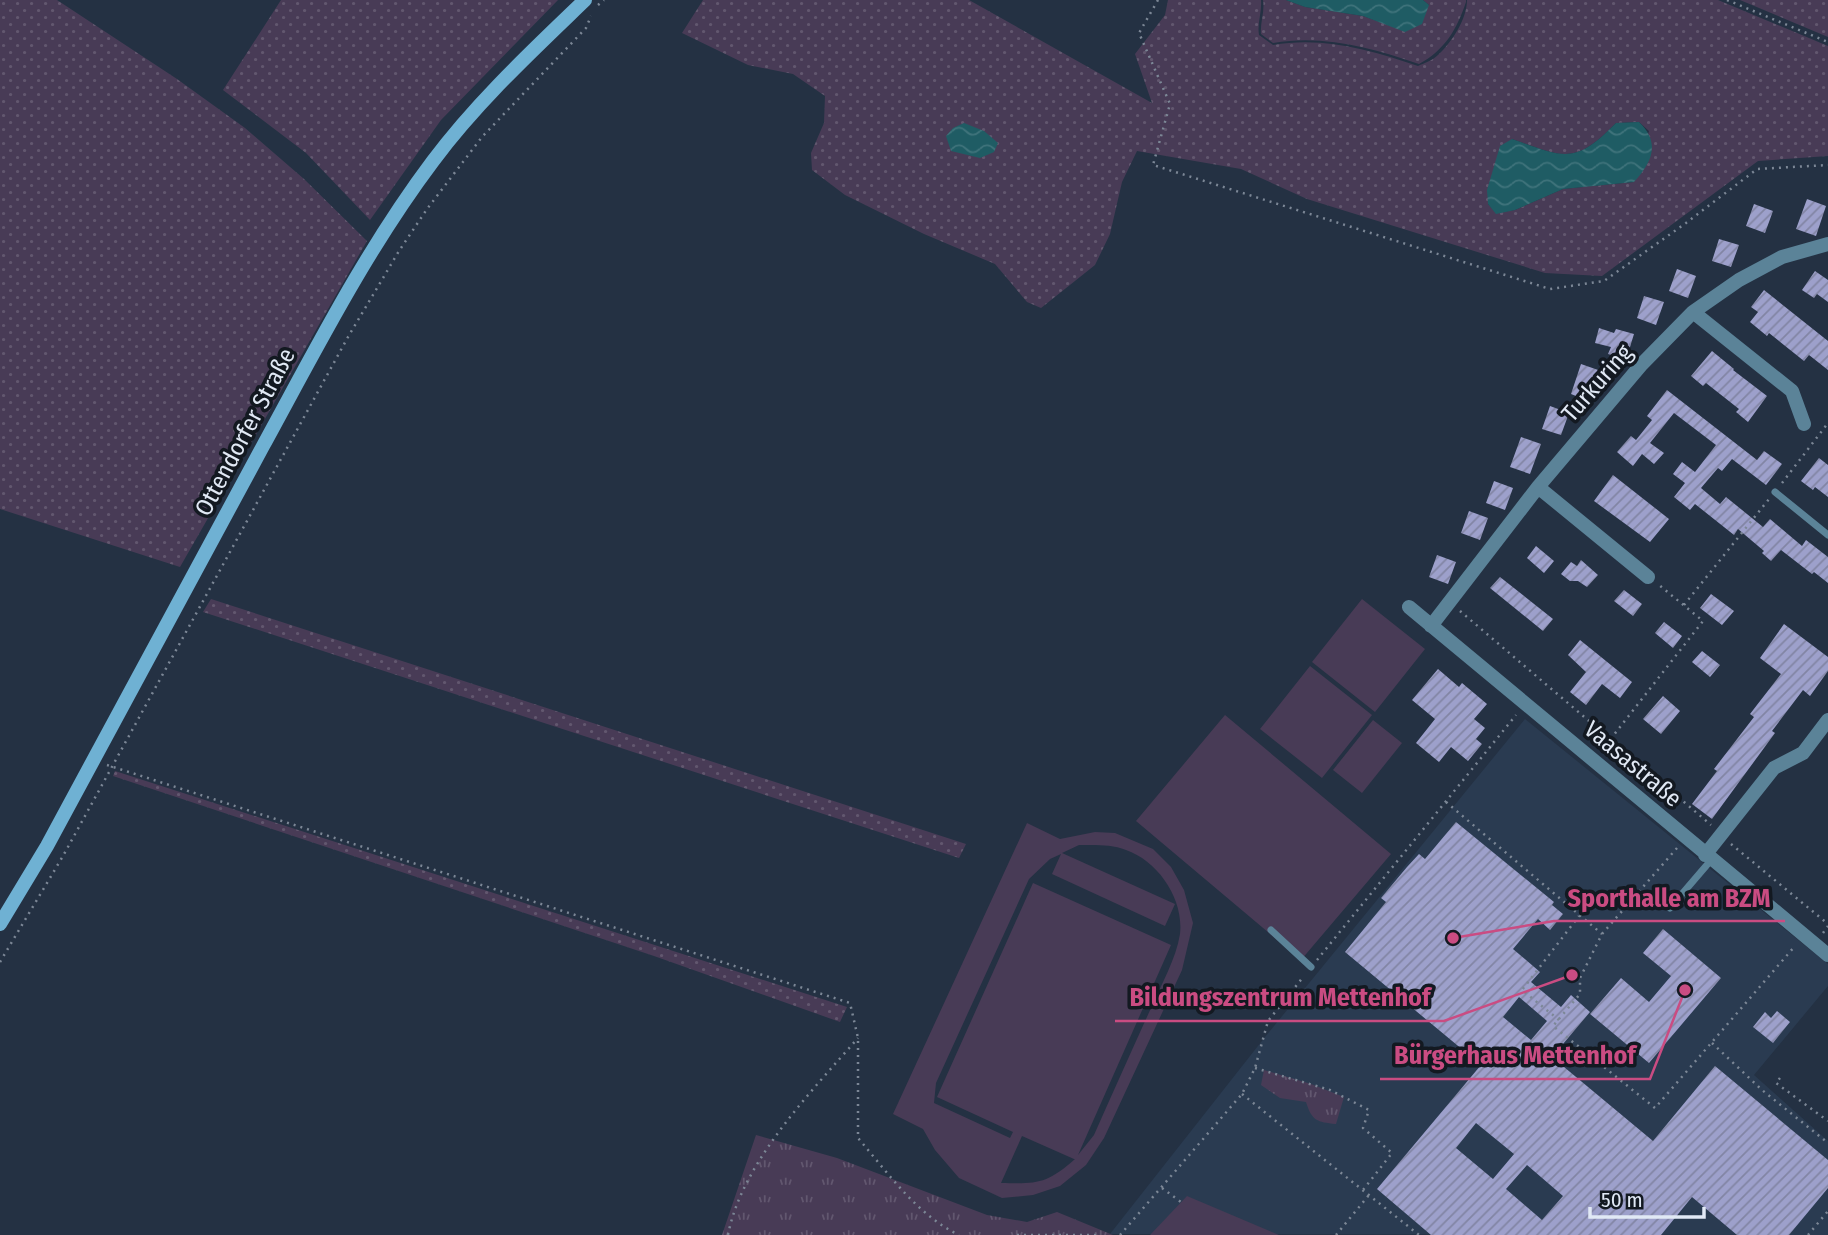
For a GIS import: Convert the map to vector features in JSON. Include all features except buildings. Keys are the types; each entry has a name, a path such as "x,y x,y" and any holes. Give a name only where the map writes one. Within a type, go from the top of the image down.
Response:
{"street":[{"name":"Ottendorfer Straße","path":"0,924 29,878 323,336 383,234 435,159 463,125 519,63 585,0"},
{"name":"Turkuring","path":"1431,626 1538,487 1642,364 1693,312 1739,280 1782,257 1828,244"},
{"path":"1693,312 1791,391 1804,424"},
{"path":"1538,487 1648,577"},
{"name":"Vaasastraße","path":"1409,607 1828,955"},
{"path":"1708,857 1721,835 1774,768 1803,753 1828,720"}],"lane":[{"path":"1775,492 1828,535"},
{"path":"1670,908 1708,857"},
{"path":"1271,930 1311,967"}],"path":[{"path":"0,962 64,856 348,337 399,251 482,137 586,28 594,9 604,0"},
{"path":"1158,0 1139,33 1170,104 1153,165 1550,289 1604,281 1756,169 1828,165"},
{"path":"1727,0 1828,42"},
{"path":"1684,606 1828,423"},
{"path":"1593,761 1703,621 1648,577"},
{"path":"1449,602 1828,924"},
{"path":"94,760 850,1003 858,1038 858,1138 923,1210 943,1227 959,1235"},
{"path":"1446,802 1602,934"},
{"path":"1686,837 1602,934 1580,978 1580,994 1553,1026 1655,1108 1804,935"},
{"path":"1559,1020 1522,990 1580,915"},
{"path":"728,1235 745,1185 794,1110 858,1038"},
{"path":"1712,1043 1762,1090 1828,1143"},
{"path":"1255,1068 1330,1090 1369,1110 1363,1128 1392,1153 1363,1190"},
{"path":"1780,1078 1776,1083 1828,1121"},
{"path":"1242,1094 1419,1235"},
{"path":"1161,1188 1181,1202"},
{"path":"1336,1235 1369,1195"},
{"path":"1808,1235 1828,1211"},
{"path":"1017,1235 1095,1235"}],"shaded area":[{"path":"1525,719 1828,964 1828,986 1754,1075 1828,1141 1828,1235 1110,1234 1265,1037"}],"green space":[{"path":"0,0 57,0 177,79 245,128 304,179 367,241 180,567 0,509"},
{"path":"281,0 558,0 441,120 370,220 306,153 223,90"},
{"path":"703,0 969,0 1152,103 1135,54 1165,15 1168,0 1261,0 1259,35 1273,45 1328,43 1365,50 1418,66 1436,57 1448,44 1462,22 1467,0 1718,0 1828,46 1828,156 1758,161 1602,276 1545,273 1307,199 1241,169 1137,151 1122,182 1110,234 1095,265 1041,308 1027,302 995,264 924,234 845,195 812,170 811,153 824,123 825,96 793,74 748,65 682,33","holes":["1639,122 1649,131 1634,182 1563,189 1515,210 1496,213 1488,204 1512,139 1544,150 1568,154 1589,146 1616,123"]},
{"path":"1263,0 1286,0 1305,7 1363,16 1405,31 1429,5 1423,0 1466,2 1449,38 1419,64 1329,41 1273,43 1261,34"},
{"path":"1740,0 1828,0 1828,37"},
{"path":"211,599 966,844 959,858 203,612"},
{"path":"1362,599 1425,649 1375,712 1312,662"},
{"path":"1310,666 1372,715 1322,778 1260,729"},
{"path":"1225,715 1391,854 1301,960 1136,821"},
{"path":"1373,720 1402,743 1362,793 1333,770"},
{"path":"115,771 847,1007 840,1022 654,956 113,776"},
{"path":"1027,823 1060,839 1095,832 1115,833 1153,849 1171,867 1184,890 1193,923 1182,970 1104,1138 1086,1165 1060,1186 1033,1195 1002,1198 959,1178 935,1150 923,1129 893,1114","holes":["1079,845 1120,848 1138,855 1148,863 1158,872 1173,895 1178,908 1180,934 1168,972 1094,1135 1078,1155 1171,945 1033,883 937,1097 1013,1132 1010,1138 934,1103 936,1083 1029,879 1050,859 1061,854 1052,874 1165,926 1175,904 1062,853","1022,1136 1074,1159 1075,1159 1041,1181 1001,1183"]},
{"path":"1264,1070 1344,1097 1336,1124 1316,1119 1306,1102 1280,1098 1261,1085"},
{"path":"756,1135 837,1158 987,1215 1027,1222 1057,1212 1113,1235 722,1235"},
{"path":"1187,1196 1279,1235 1150,1235"}],"water":[{"path":"1286,0 1423,0 1429,5 1422,24 1405,32 1363,16 1305,7"},
{"path":"1639,122 1650,137 1652,152 1634,182 1563,189 1515,210 1496,214 1488,204 1487,190 1500,146 1512,139 1544,150 1568,154 1589,146 1616,123"},
{"path":"964,123 984,131 998,143 994,152 980,158 951,151 946,136 953,128"}],"place":[{"name":"Sporthalle am BZM","path":"1453,938"},
{"name":"Bildungszentrum Mettenhof","path":"1572,975"},
{"name":"Bürgerhaus Mettenhof","path":"1685,990"}]}
